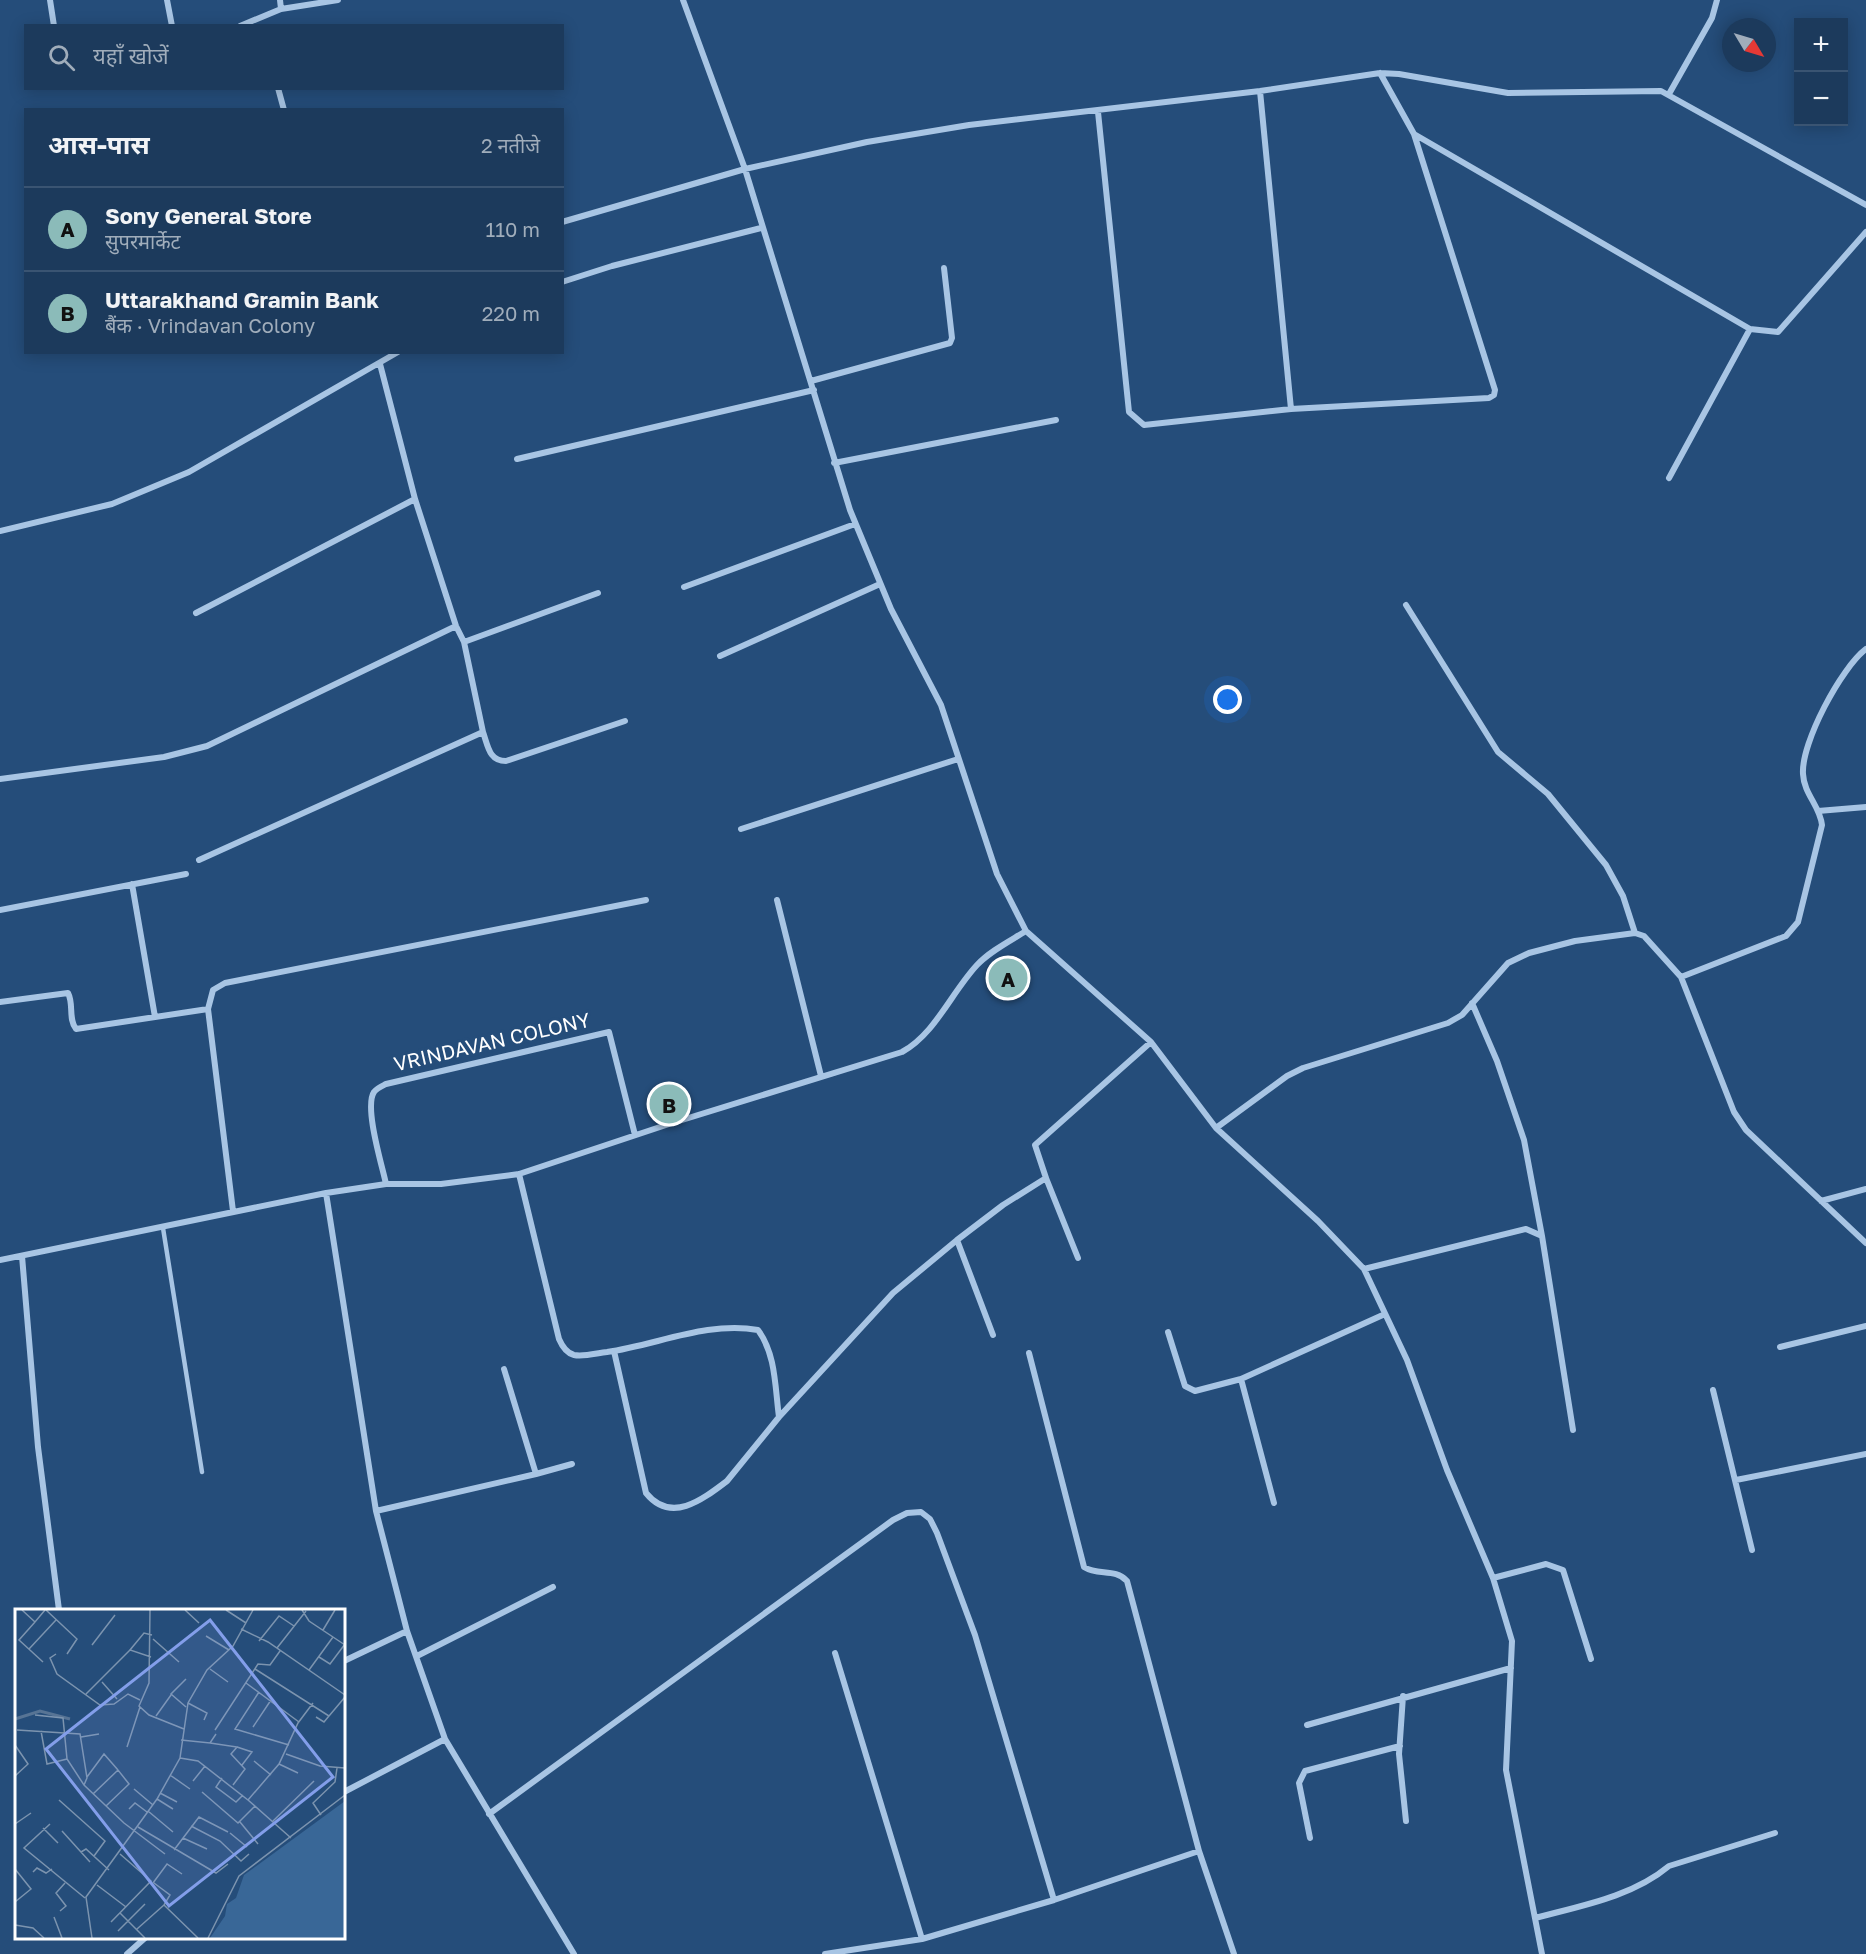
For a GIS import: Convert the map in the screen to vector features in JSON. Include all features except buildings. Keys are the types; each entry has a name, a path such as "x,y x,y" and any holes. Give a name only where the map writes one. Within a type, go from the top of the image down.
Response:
{"street":[{"path":"50,0 54,24"},
{"path":"168,0 172,24"},
{"path":"280,0 281,9"},
{"path":"258,22 281,9 339,0"},
{"path":"683,0 745,169 761,228 855,524 891,609 941,705 996,874 1026,931 1151,1042 1216,1128 1318,1221 1364,1269 1407,1360 1447,1470 1493,1578 1512,1641 1506,1770 1542,1954"},
{"path":"1669,94 1712,18 1717,0"},
{"path":"1098,112 1129,412 1144,425 1291,409 1489,398 1494,395 1495,390 1414,134 1380,73"},
{"path":"564,221 745,169 867,142 969,125 1098,112 1380,73 1400,74 1508,93 1649,89 1669,94 1866,205"},
{"path":"279,90 283,108"},
{"path":"1260,91 1291,409"},
{"path":"1414,134 1750,328 1770,334 1778,333 1866,232"},
{"path":"564,281 612,266 761,228"},
{"path":"811,381 950,343 952,338 944,268"},
{"path":"1669,478 1750,328"},
{"path":"0,531 112,504 189,472 395,354"},
{"path":"380,364 415,500 456,626 464,642 483,732 491,755 496,760 506,761 625,721"},
{"path":"517,459 814,390"},
{"path":"834,463 1056,420"},
{"path":"196,613 415,500"},
{"path":"684,587 855,524"},
{"path":"720,656 880,584"},
{"path":"464,642 598,593"},
{"path":"1406,605 1498,752 1548,794 1606,865 1623,896 1635,933"},
{"path":"0,779 164,757 207,746 456,626"},
{"path":"1681,976 1786,936 1797,922 1822,825 1818,811 1805,789 1804,760 1824,707 1839,679 1866,649"},
{"path":"199,860 483,732"},
{"path":"741,829 958,759"},
{"path":"1818,811 1866,807"},
{"path":"0,910 186,874"},
{"path":"132,884 155,1017"},
{"path":"233,1211 208,1009 213,990 225,983 646,900"},
{"path":"777,900 821,1076"},
{"path":"0,1260 326,1193 386,1184 441,1184 519,1174 902,1052 913,1046 978,963 1026,931"},
{"path":"1216,1128 1287,1076 1303,1068 1448,1023 1462,1015 1508,963 1518,957 1575,941 1635,933 1651,941 1681,976 1734,1112 1756,1142 1866,1243"},
{"path":"0,1002 68,993 71,998 72,1025 76,1029 208,1009"},
{"path":"1472,1003 1497,1061 1524,1140 1573,1430"},
{"name":"VRINDAVAN COLONY","path":"386,1184 371,1113 371,1099 375,1090 386,1084 609,1032 636,1135"},
{"path":"1078,1258 1035,1145 1151,1042"},
{"path":"519,1174 559,1339 564,1348 573,1354 614,1351 717,1328 758,1330 766,1341 770,1354 779,1417"},
{"path":"614,1351 646,1493 655,1505 672,1509 686,1507 727,1481 779,1417 893,1293 1003,1205 1046,1178"},
{"path":"1821,1201 1866,1189"},
{"path":"326,1193 376,1511 407,1631 446,1739 574,1954"},
{"path":"1364,1269 1526,1229 1542,1236"},
{"path":"957,1240 993,1335"},
{"path":"22,1257 38,1447 59,1609"},
{"path":"1168,1332 1185,1386 1191,1391 1241,1378 1385,1314"},
{"path":"1780,1347 1866,1326"},
{"path":"1029,1353 1084,1567 1091,1572 1117,1573 1127,1581 1199,1851 1234,1954"},
{"path":"504,1369 536,1474"},
{"path":"1241,1378 1274,1503"},
{"path":"1713,1390 1752,1550"},
{"path":"1736,1480 1866,1454"},
{"path":"376,1511 572,1464"},
{"path":"489,1814 893,1521 907,1513 921,1512 930,1520 937,1533 975,1635 1054,1900"},
{"path":"1493,1578 1546,1564 1563,1570 1591,1659"},
{"path":"417,1656 553,1587"},
{"path":"345,1661 407,1631"},
{"path":"835,1653 922,1939"},
{"path":"1307,1725 1403,1696 1511,1668"},
{"path":"1403,1696 1400,1746 1406,1821"},
{"path":"345,1791 446,1739"},
{"path":"1310,1838 1299,1783 1305,1771 1400,1746"},
{"path":"1535,1918 1629,1891 1655,1878 1669,1866 1775,1833"},
{"path":"825,1954 922,1939 1054,1900 1199,1851"},
{"path":"127,1954 144,1939"}],"lane":[{"path":"163,1228 202,1472"}],"place":[{"name":"Sony General Store","path":"1008,978"},
{"name":"Uttarakhand Gramin Bank","path":"669,1104"}]}
